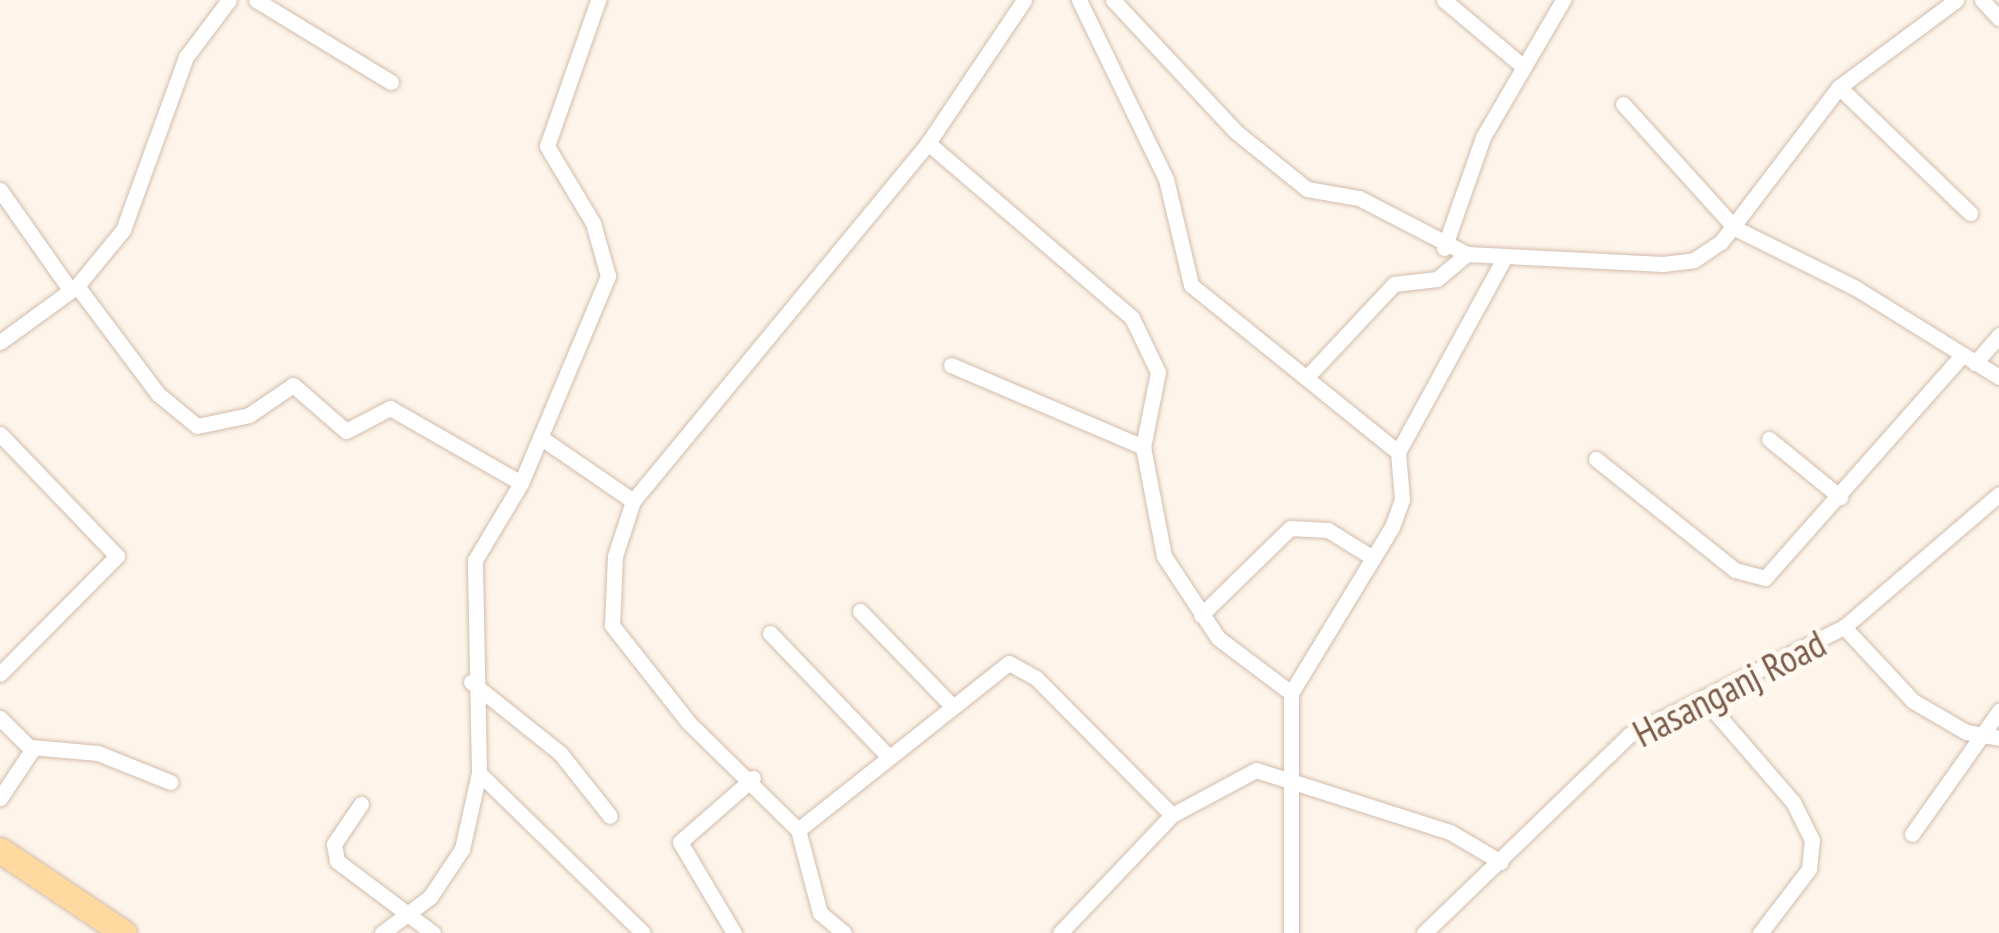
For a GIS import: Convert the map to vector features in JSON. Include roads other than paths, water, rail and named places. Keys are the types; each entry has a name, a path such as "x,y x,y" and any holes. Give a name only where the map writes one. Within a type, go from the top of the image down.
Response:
{"main road":[{"path":"0,850 124,933"}],"street":[{"path":"0,342 74,289 123,230 186,57 229,0"},
{"path":"256,0 391,82"},
{"path":"382,933 408,913 456,864 479,773 471,682 475,560 521,483 608,276 593,224 548,146 598,0"},
{"path":"844,933 820,913 798,830 753,778 689,723 612,625 606,604 633,501 928,143 1024,0"},
{"path":"1079,0 1166,179 1191,285 1398,452"},
{"path":"1113,0 1281,174 1360,198 1444,248 1502,262 1694,260 1735,228 1839,87 1956,0"},
{"path":"1444,0 1520,64"},
{"path":"1444,248 1520,64 1563,0"},
{"path":"1982,0 1999,18"},
{"path":"1839,87 1970,213"},
{"path":"1623,104 1735,228 1999,377"},
{"path":"928,143 1132,318 1158,372 1143,447 1164,556 1201,615 1291,693"},
{"path":"0,190 158,394 197,426 248,415 293,385 346,431 390,408 521,483"},
{"path":"1306,378 1394,284 1437,279 1468,254"},
{"path":"1291,933 1291,693 1373,558 1402,499 1398,452 1502,262"},
{"path":"1596,459 1753,579 1776,572 1969,359 1999,334"},
{"path":"950,366 1143,447"},
{"path":"0,434 118,556 0,674"},
{"path":"540,437 633,501"},
{"path":"1770,439 1840,497"},
{"name":"Hasanganj Road","path":"1424,933 1629,735 1844,627 1999,494"},
{"path":"1201,615 1290,528 1328,530 1373,558"},
{"path":"860,611 951,705"},
{"path":"1844,627 1913,701 1992,737"},
{"path":"770,633 888,756"},
{"path":"798,830 997,666 1022,667 1172,815"},
{"path":"471,682 560,753 610,816"},
{"path":"1702,698 1793,802 1816,856 1760,933"},
{"path":"1912,834 1992,737 1999,711"},
{"path":"0,718 31,746 98,753 170,782"},
{"path":"0,798 31,746"},
{"path":"1060,933 1172,815 1242,772 1290,776 1377,815 1450,832 1501,862"},
{"path":"479,773 644,933"},
{"path":"734,933 680,842 753,778"},
{"path":"361,804 333,853 433,933"}]}
